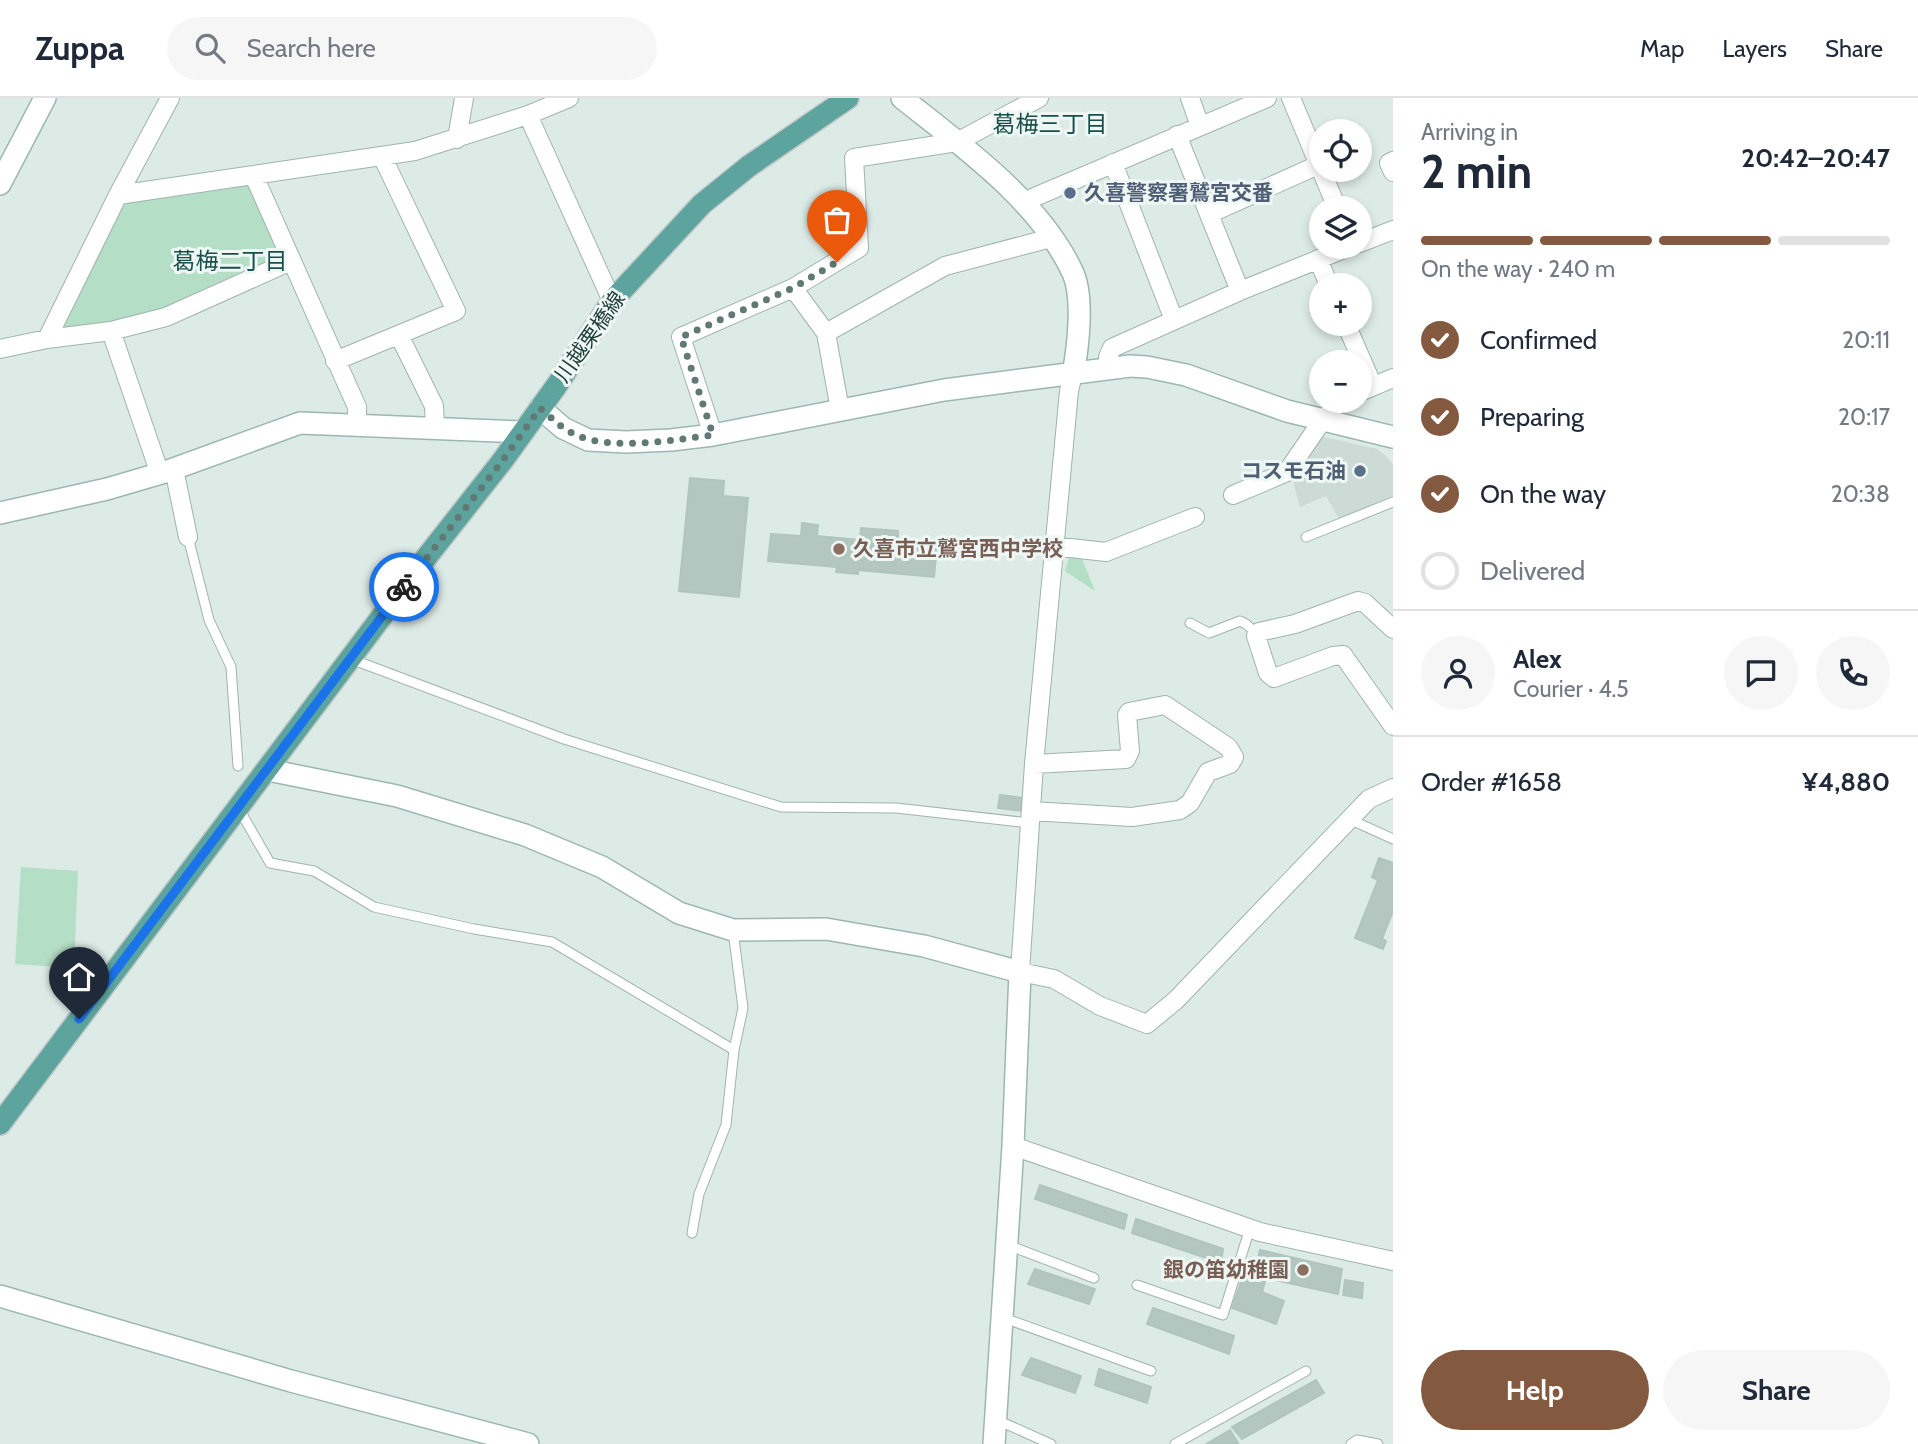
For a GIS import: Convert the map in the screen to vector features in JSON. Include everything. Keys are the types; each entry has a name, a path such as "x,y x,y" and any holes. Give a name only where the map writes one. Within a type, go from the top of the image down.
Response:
{"main road":[{"name":"川越栗橋線","path":"0,1124 523,432 612,301 702,204 749,166 848,98"}],"street":[{"path":"0,184 45,98"},
{"path":"47,340 118,195 170,98"},
{"path":"457,139 464,98"},
{"path":"118,195 415,151 528,115 569,98"},
{"path":"902,98 957,142 1023,202 1051,238 1074,275 1078,298 1076,358 1069,391 1053,546 1030,817 994,1444"},
{"path":"713,435 681,337 793,288 859,248 854,158 957,142 1039,98"},
{"path":"1190,98 1200,126"},
{"path":"1023,202 1267,98"},
{"path":"1291,98 1309,142"},
{"path":"528,115 612,301"},
{"path":"1177,135 1240,291"},
{"path":"335,361 456,311 382,156"},
{"path":"1393,161 1389,163 1393,172"},
{"path":"1113,163 1174,320"},
{"path":"1209,214 1309,168"},
{"path":"254,176 356,407 357,424"},
{"path":"1372,238 1393,230"},
{"path":"825,333 944,266 1051,238"},
{"path":"1110,369 1108,357 1112,348 1174,320 1318,259 1324,273"},
{"path":"0,349 111,331 166,317 291,261"},
{"path":"793,288 825,333 840,410"},
{"path":"111,331 167,471 188,537"},
{"path":"398,335 434,406 435,428"},
{"path":"540,408 563,428 588,440 626,442 713,435 944,390 1110,369 1147,367 1186,375 1322,421 1393,438"},
{"path":"1372,387 1393,378"},
{"path":"1233,495 1287,471 1329,413"},
{"path":"0,513 107,489 167,471 293,424 312,422 523,432"},
{"path":"1053,546 1106,552 1195,517"},
{"path":"1393,629 1366,603 1359,601 1304,622 1257,634 1256,641 1268,673 1274,678 1343,655 1393,726"},
{"path":"1030,817 1132,817 1180,810 1190,803 1208,772 1230,764 1234,757 1228,747 1165,705 1129,712 1130,751 1126,759 1034,764"},
{"path":"268,770 397,796 525,835 602,867 679,913 733,930 825,929 924,946 1054,979 1100,1006 1147,1024 1176,1000 1369,799 1393,788"},
{"path":"1013,1146 1250,1228 1393,1261"},
{"path":"0,1296 291,1381 528,1444"}],"lane":[{"path":"1306,537 1393,502"},
{"path":"188,537 209,620 230,667 238,766"},
{"path":"1190,623 1209,633 1240,621 1257,634"},
{"path":"351,659 564,739 781,807 895,808 1030,817"},
{"path":"239,809 270,863 314,871 374,907 474,929 552,942 734,1050"},
{"path":"1349,819 1393,839"},
{"path":"692,1233 699,1194 726,1125 734,1050 743,1008 733,930"},
{"path":"1136,1285 1223,1315 1250,1228"},
{"path":"1007,1244 1094,1278"},
{"path":"1002,1318 1151,1371"},
{"path":"1175,1444 1306,1371"},
{"path":"996,1419 1051,1444"},
{"path":"1351,1444 1357,1440 1378,1444"}],"shaded area":[{"path":"1320,436 1377,449 1385,455 1393,464 1393,497 1339,519 1326,496 1300,507 1292,477"}],"green space":[{"path":"251,182 282,257 162,310 109,323 58,329 121,200"},
{"path":"1070,554 1081,556 1095,591 1065,571"},
{"path":"21,867 78,871 74,968 15,964"}],"building":[{"path":"690,478 724,481 723,496 748,498 739,597 679,591"},
{"path":"802,523 818,525 817,536 860,540 861,528 898,531 898,542 937,546 934,577 858,570 858,574 836,572 837,567 768,561 771,534 801,536"},
{"path":"1000,795 1024,798 1022,811 998,808"},
{"path":"1379,858 1393,863 1393,911 1382,939 1386,941 1383,949 1355,938 1378,880 1372,877"},
{"path":"1040,1185 1127,1215 1124,1229 1035,1199"},
{"path":"1136,1219 1223,1249 1221,1263 1132,1233"},
{"path":"1260,1250 1342,1269 1338,1294 1266,1278 1262,1292 1284,1301 1276,1324 1232,1308 1245,1270 1254,1275"},
{"path":"1035,1269 1095,1289 1089,1304 1028,1284"},
{"path":"1345,1280 1363,1283 1362,1298 1343,1295"},
{"path":"1153,1308 1234,1336 1229,1354 1147,1324"},
{"path":"1031,1358 1081,1376 1075,1393 1022,1375"},
{"path":"1099,1369 1151,1387 1147,1403 1095,1385"},
{"path":"1316,1380 1324,1393 1242,1439 1232,1427"},
{"path":"1230,1430 1238,1443 1206,1444"}],"way so far":[{"path":"404,587 540,408 563,428 588,440 626,442 713,435 681,337 793,288 837,262"}],"place":[{"name":"久喜警察署鷲宮交番","path":"1070,193"},
{"name":"コスモ石油","path":"1360,471"},
{"name":"久喜市立鷲宮西中学校","path":"839,549"},
{"name":"銀の笛幼稚園","path":"1303,1270"}],"district":[{"name":"葛梅三丁目","path":"1050,124"},
{"name":"葛梅二丁目","path":"230,261"}],"route":[{"path":"79,1019 404,587"}]}
